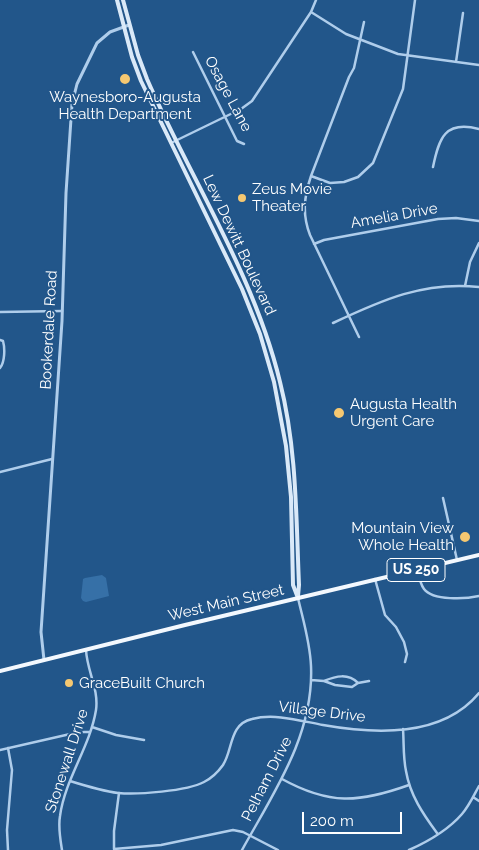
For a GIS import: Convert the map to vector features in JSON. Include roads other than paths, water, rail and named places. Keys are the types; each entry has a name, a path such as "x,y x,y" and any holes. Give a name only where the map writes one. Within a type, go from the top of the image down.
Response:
{"main road":[{"name":"Lew Dewitt Boulevard","path":"117,0 141,81 242,289 260,334 280,409 286,446 291,496 293,585 298,598"},
{"name":"Lew Dewitt Boulevard","path":"123,0 129,25 147,79 248,286 266,332 280,381 292,445 297,497 298,598"},
{"name":"US 250","path":"457,560 479,555"},
{"name":"West Main Street","path":"0,671 457,560"}],"street":[{"path":"171,143 244,107 256,96 311,12 316,0"},
{"path":"311,176 330,182 344,182 358,177 370,167 375,159 403,89 415,0"},
{"path":"311,12 346,34 386,50 408,56 479,65"},
{"path":"456,62 463,13"},
{"path":"359,337 314,244 305,222 304,209 306,192 311,176 354,68 364,22"},
{"name":"Bookerdale Road","path":"44,660 41,632 62,311 66,193 72,99 80,76 97,43 107,33 129,25"},
{"name":"Osage Lane","path":"193,52 237,141 244,144"},
{"path":"433,167 441,138 449,130 461,126 479,129"},
{"name":"Amelia Drive","path":"314,244 324,240 438,219 456,218 479,221"},
{"path":"465,286 470,262 479,243"},
{"path":"242,289 248,286"},
{"path":"333,323 405,292 434,287 479,287"},
{"path":"0,312 62,311"},
{"path":"0,340 4,342 2,365 0,368"},
{"path":"0,472 52,459"},
{"path":"443,498 457,560"},
{"path":"418,570 423,588 431,594 457,598 479,596"},
{"path":"375,579 384,612 404,642 407,654 405,662"},
{"name":"Pelham Drive","path":"242,850 282,779 296,750 305,721 311,680 309,645 298,598"},
{"name":"Stonewall Drive","path":"62,850 59,818 70,781 92,727 96,712 96,697 86,650"},
{"path":"324,681 340,676 354,679 358,683"},
{"path":"311,680 352,687 358,683 369,681"},
{"name":"Village Drive","path":"70,781 119,793 152,792 194,786 210,779 219,771 225,761 235,732 240,726 251,719 271,717 354,729 421,727 434,724 472,701 479,693"},
{"path":"92,727 116,735 144,740"},
{"path":"402,729 405,767 409,785 419,808 437,833"},
{"path":"0,750 79,732 89,732"},
{"path":"8,748 12,770 7,830 8,850"},
{"path":"282,779 316,794 348,799 372,796 409,785"},
{"path":"409,850 437,833 462,814 479,786"},
{"path":"119,793 114,831 114,850 162,845 229,830 238,831 278,850"},
{"path":"473,798 479,801"}],"place":[{"name":"Waynesboro-Augusta Health Department","path":"125,79"},
{"name":"Zeus Movie Theater","path":"242,198"},
{"name":"Augusta Health Urgent Care","path":"339,413"},
{"name":"Mountain View Whole Health","path":"465,537"},
{"name":"GraceBuilt Church","path":"69,683"}]}
